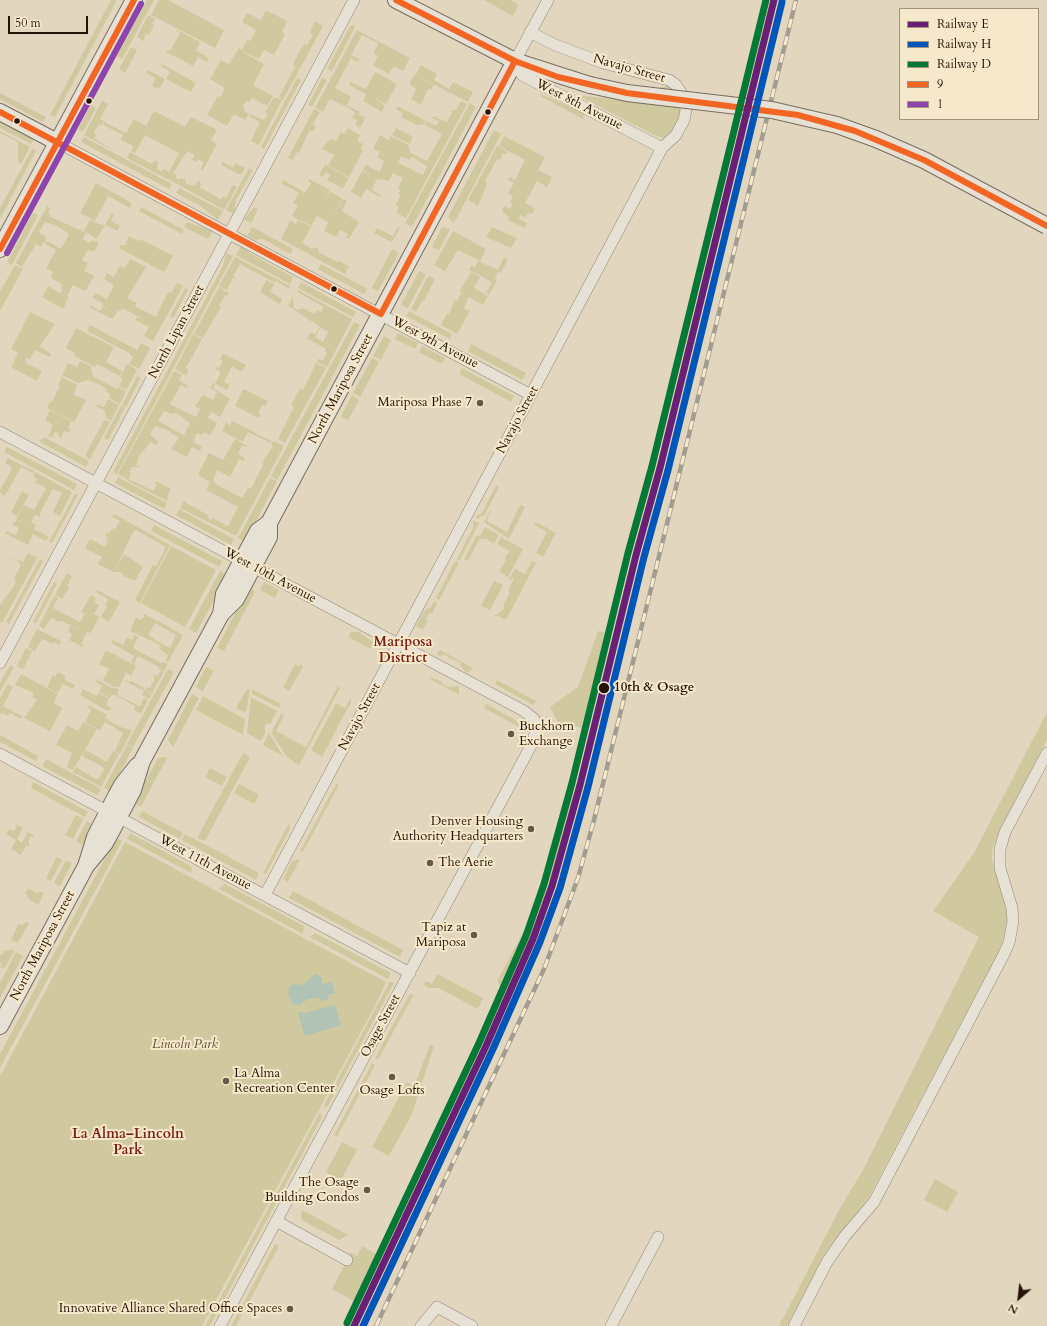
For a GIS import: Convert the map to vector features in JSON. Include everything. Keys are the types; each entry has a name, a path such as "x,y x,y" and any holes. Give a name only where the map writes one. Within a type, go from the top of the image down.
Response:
{"street":[{"path":"0,249 134,0"},
{"name":"North Lipan Street","path":"0,663 354,0"},
{"name":"West 8th Avenue","path":"396,0 514,61 520,72 527,78 662,148"},
{"name":"North Mariposa Street","path":"0,1026 86,866 95,837 113,814 122,785 142,761 221,614 236,599 248,564 269,537 269,523 514,61 548,0"},
{"name":"Navajo Street","path":"265,895 662,148 676,135 685,115 684,97 676,85 664,77 609,64 587,57 530,32"},
{"path":"514,61 590,85 627,93 772,110 837,125 876,139 924,160 1047,226"},
{"name":"West 9th Avenue","path":"0,112 531,395"},
{"name":"West 10th Avenue","path":"0,432 524,711 534,719 536,725"},
{"name":"Osage Street","path":"220,1326 533,741 536,735 536,725"},
{"path":"794,1326 827,1262 845,1236 874,1202 1009,943 1012,908 1000,868 1000,850 1005,832 1047,753"},
{"name":"West 11th Avenue","path":"0,754 410,973"},
{"path":"276,1221 347,1260"},
{"path":"611,1326 658,1237"},
{"path":"422,1326 437,1307 472,1326"}],"green space":[{"path":"111,0 117,0 55,117 50,115"},
{"path":"147,0 154,0 122,59 117,56"},
{"path":"159,0 168,0 224,30 215,48 151,15"},
{"path":"484,0 511,0 519,5 513,16"},
{"path":"266,10 287,21 282,32 285,34 274,55 264,50 259,59 241,51 264,64 253,85 273,96 267,106 252,98 250,102 246,101 243,107 245,109 244,111 249,114 245,120 234,114 227,126 207,115 218,96 221,97 225,88 210,79 221,60 229,64 239,48 242,50 247,40 250,41 256,30 242,22 247,13 261,20"},
{"path":"148,15 155,19 152,24 154,26 149,35 146,34 144,39 145,42 137,37"},
{"path":"315,21 323,26 283,100 279,97 295,67 293,64 298,54 304,44 307,45 313,35 310,32"},
{"path":"356,25 332,71 327,69 350,26"},
{"path":"177,30 200,42 196,51 209,58 207,62 198,57 193,66 166,52 167,50 170,51 180,33 176,31"},
{"path":"357,30 410,58 403,71 394,66 389,74 373,65 378,56 374,53 378,43 362,35 351,55 359,59 358,62 351,58 335,88 351,97 347,105 350,107 349,108 330,99 323,112 315,108"},
{"path":"131,47 137,50 125,73 119,69"},
{"path":"162,64 196,83 191,92 166,79 170,72 161,66"},
{"path":"421,65 437,74 434,80 449,89 453,82 473,92 468,102 415,75"},
{"path":"148,70 165,79 159,89 152,86 156,78 146,73"},
{"path":"375,72 397,84 386,104 376,99 385,105 382,112 363,101 366,94 349,85 351,82 366,89"},
{"path":"414,75 434,85 431,90 428,89 421,105 411,99 416,89 409,84"},
{"path":"297,78 301,80 264,149 261,147"},
{"path":"322,78 327,80 312,107 308,105"},
{"path":"668,85 676,93 681,105 680,119 668,137 664,138 656,136 577,95 621,100"},
{"path":"0,93 46,117 43,122 0,99"},
{"path":"541,94 585,114 583,119 540,96"},
{"path":"274,97 282,100 259,145 251,141 260,122 249,116 250,114 264,120 268,114 265,112"},
{"path":"102,101 108,104 100,119 104,121 101,125 99,124 94,133 96,135 94,138 114,151 84,135"},
{"path":"461,101 467,104 406,218 396,213 399,207 395,205 401,196 398,194 401,190 398,188 403,178 393,173 398,163 423,175 427,166 412,157 410,160 401,156 389,181 377,179 372,190 381,195 380,197 366,189 361,198 351,192 362,171 372,176 363,170 366,165 379,172 381,169 384,161 377,157 380,152 373,149 380,135 389,140 391,136 409,145 408,148 411,149 409,152 427,161 442,134 425,125 427,121 436,126 439,121 432,118 433,116 447,122 453,110 456,110"},
{"path":"470,103 476,107 412,227 405,223"},
{"path":"91,105 96,108 83,132 78,130"},
{"path":"397,106 426,121 423,125 420,124 419,126 401,117 403,113 396,109"},
{"path":"350,107 360,112 359,115 365,118 360,128 355,125 357,120 352,118 355,112 349,109"},
{"path":"314,109 320,112 313,124 316,126 313,131 309,131 299,153 297,152 293,160 288,158"},
{"path":"154,111 185,127 191,117 217,130 211,140 217,144 203,170 201,169 203,162 198,159 196,162 192,160 195,155 187,151 169,180 127,158 130,152 152,164 155,160 158,162 157,169 162,172 164,169 169,172 179,153 145,135 135,153 131,151 133,146 121,140 123,135 103,125 104,122 126,133 134,119 146,126"},
{"path":"0,121 34,139 31,144 0,128"},
{"path":"348,128 360,135 357,141 363,144 361,149 363,150 349,177 328,166 334,155 322,149 328,140 330,141 332,139 336,141 341,132 345,134"},
{"path":"396,128 413,137 410,144 392,135"},
{"path":"494,130 501,134 454,223 448,217"},
{"path":"0,131 30,147 21,164 18,162 18,142 0,133"},
{"path":"504,136 545,157 538,170 552,177 547,187 537,181 525,203 535,208 532,214 528,212 526,217 520,215 519,219 527,223 525,228 508,220 509,217 502,211 504,206 510,209 513,204 510,202 513,196 508,193 514,183 508,180 510,177 515,180 525,160 499,146"},
{"path":"84,137 172,184 169,189 81,142"},
{"path":"497,146 508,152 506,154 503,153 500,160 497,159 485,181 487,184 478,206 468,200"},
{"path":"32,149 36,151 0,219 0,208"},
{"path":"223,162 233,167 235,163 245,168 241,175 221,165"},
{"path":"325,165 349,178 344,187 342,188 327,180 330,175 326,172 323,177 319,175"},
{"path":"249,168 253,170 236,200 234,213 232,213 226,210"},
{"path":"173,173 177,175 176,178 179,180 181,178 186,180 185,183 191,186 192,184 195,186 198,181 201,183 200,188 221,199 223,196 226,198 233,185 237,187 224,210 170,180"},
{"path":"309,179 330,190 324,202 330,192 342,198 329,223 342,199 347,201 342,211 359,222 349,239 346,238 348,234 340,230 336,237 324,231 328,222 317,216 311,226 292,216 298,205 293,203 299,193 281,183 283,180 304,192 302,197 311,183 308,181"},
{"path":"96,183 132,203 130,208 108,196 95,221 80,213"},
{"path":"179,188 223,211 218,220 199,205 176,193"},
{"path":"47,206 50,208 48,212 50,214 49,216 86,233 83,239 90,243 92,240 99,243 94,252 88,250 82,260 88,263 84,271 94,276 85,291 73,285 67,296 69,297 63,309 42,297 48,286 60,293 63,289 61,288 62,284 51,278 53,272 46,268 56,250 45,244 47,241 61,249 69,234 55,225 45,222 39,232 47,238 45,243 43,243 41,247 36,244 22,267 16,263"},
{"path":"141,207 184,230 182,234 139,211"},
{"path":"254,207 258,209 251,223 244,219"},
{"path":"33,213 38,215 12,265 7,262"},
{"path":"111,214 114,215 111,221 120,226 118,230 105,225"},
{"path":"90,220 105,226 96,239 84,231"},
{"path":"298,220 311,227 302,243 312,249 314,247 319,249 318,252 337,262 339,261 349,266 345,274 281,239 290,221 296,224"},
{"path":"187,222 213,231 208,239 184,227"},
{"path":"252,227 293,249 290,254 263,239 256,240 247,236"},
{"path":"398,227 400,228 392,242 374,233 377,228 393,236"},
{"path":"442,227 450,229 439,250 432,247"},
{"path":"492,227 517,238 511,248 486,237"},
{"path":"453,231 486,249 480,261 458,250 445,271 434,265"},
{"path":"129,236 139,241 140,239 173,256 164,272 119,248 120,245 125,245"},
{"path":"241,246 251,254 293,277 290,284 236,255"},
{"path":"392,249 399,253 378,291 372,288"},
{"path":"226,253 233,256 117,474 113,472 223,266"},
{"path":"235,257 290,286 289,289 276,281 275,283 240,264 233,276 237,280 233,278 227,290 219,286"},
{"path":"504,257 508,259 501,273 498,272 495,279 497,281 489,295 486,293 492,282 469,270 472,265 475,267 478,261 498,270"},
{"path":"130,259 146,267 127,298 137,303 135,306 156,317 168,292 171,293 177,283 183,286 153,341 144,336 149,327 135,320 137,317 141,318 122,308 120,312 118,310 113,319 89,307 90,305 100,311 102,307 111,311 102,306 103,303 93,298 95,293 107,299 114,285 104,279 107,273 114,277 120,266 125,268"},
{"path":"321,264 367,289 364,294 318,269"},
{"path":"15,265 23,269 0,311 0,292"},
{"path":"419,271 426,274 408,308 401,305"},
{"path":"471,272 480,277 474,288 488,296 483,305 469,297 464,308 470,311 457,334 441,325 447,313 449,314 455,300 457,301 461,294 467,296 459,292"},
{"path":"428,276 435,279 424,301 422,301 416,312 411,309"},
{"path":"266,280 274,284 270,292 282,299 280,304 260,292"},
{"path":"301,282 356,312 353,317 298,288"},
{"path":"219,287 229,293 228,296 225,295 219,306 221,307 203,338 194,334"},
{"path":"185,288 188,290 173,318 170,316"},
{"path":"298,290 352,319 327,367 317,362 318,359 323,360 327,353 325,352 326,349 307,338 311,332 315,334 319,327 320,328 315,337 323,342 328,332 288,306 293,296 294,308 298,310 303,308 315,314 317,310 321,312 324,307 297,292"},
{"path":"409,311 452,334 450,339 406,316"},
{"path":"30,312 55,324 40,346 51,354 50,357 35,350 30,359 26,359 26,363 42,371 37,381 11,367 18,353 11,349"},
{"path":"354,322 360,325 277,480 271,476"},
{"path":"90,325 137,350 141,343 150,348 139,369 129,364 133,357 129,353 87,331"},
{"path":"76,328 114,347 106,362 122,371 120,376 97,364 95,367 74,356 75,353 66,348"},
{"path":"398,333 418,343 415,349 395,339"},
{"path":"193,334 202,339 186,368 189,370 186,376 175,369"},
{"path":"384,336 391,340 381,360 373,356"},
{"path":"471,344 526,373 522,380 468,351"},
{"path":"422,346 445,358 442,364 419,352"},
{"path":"223,354 246,365 242,372 232,366 224,382 230,385 227,390 216,384 213,388 230,399 220,417 211,412 208,418 217,423 210,436 204,432 202,435 197,433 193,442 202,447 200,451 192,447 187,457 171,449 179,438 167,430 155,426 150,435 159,442 156,445 150,442 142,453 141,452 136,465 141,469 132,467 129,472 131,474 128,480 118,474 174,371 182,375 179,380 188,386 187,388 181,385 170,404 196,417 200,409 195,406 203,395 213,400 217,392 210,388 213,383 215,384 221,372 216,369 216,367 219,368 223,361 220,359","holes":["164,411 173,414 176,413 190,423 184,435 158,421"]},
{"path":"372,358 379,362 360,397 353,393"},
{"path":"80,361 92,367 90,370 93,372 92,375 94,377 117,389 118,387 126,391 120,404 109,398 110,395 104,387 99,384 88,380 78,383 62,375 68,363 77,367"},
{"path":"316,363 326,368 285,443 278,439 294,407 291,405 300,388 303,390"},
{"path":"127,364 137,370 126,390 119,386 123,379 120,377"},
{"path":"462,368 514,396 511,402 459,374"},
{"path":"138,375 140,379 126,407 122,405"},
{"path":"62,377 77,385 74,395 86,400 74,422 47,408 50,401 52,402 60,386 58,385"},
{"path":"243,389 268,401 265,407 262,405 258,413 261,415 259,418 235,406"},
{"path":"352,395 359,400 348,420 341,416"},
{"path":"108,399 119,405 111,421 106,418 105,411 96,406 97,404 104,407"},
{"path":"121,406 125,408 108,440 104,438"},
{"path":"50,410 74,423 71,422 68,428 71,430 69,433 64,431 61,439 56,431 52,438 48,436 53,425 45,420"},
{"path":"104,420 110,422 90,459 85,456"},
{"path":"232,421 271,441 271,443 248,432 243,442 222,431 226,423 230,425"},
{"path":"44,437 89,461 86,467 39,441"},
{"path":"235,439 249,447 242,446 238,454 245,458 243,461 239,459 230,477 217,470 213,481 217,485 242,498 248,488 251,489 264,463 262,462 273,446 271,444 273,441 284,446 236,536 180,508 184,500 186,503 208,515 207,517 211,520 212,518 228,526 238,507 206,490 210,482 198,475 209,453 223,460"},
{"path":"7,447 77,484 74,490 4,452"},
{"path":"8,458 34,471 33,473 21,467 5,496 1,494 0,490 12,467 5,463"},
{"path":"35,472 72,492 60,516 53,512 62,493 53,489 40,513 40,517 35,515 31,522 36,525 34,529 16,519 24,505 34,510 46,488 35,482 37,479 33,476"},
{"path":"118,477 167,503 164,509 115,483"},
{"path":"270,478 277,481 245,542 238,538"},
{"path":"129,479 153,491 157,484 155,483 156,481 171,489 167,497 167,501 128,481"},
{"path":"496,485 499,487 484,516 481,515 479,519 475,517 482,513"},
{"path":"22,491 29,495 17,516 11,512"},
{"path":"75,494 78,495 52,543 49,542"},
{"path":"520,505 525,507 509,539 484,522 492,508 487,521 507,532"},
{"path":"179,509 234,539 231,545 176,515"},
{"path":"114,514 170,545 140,603 135,600 153,565 156,566 166,547 136,530 133,532 114,572 98,564 102,557 85,548 90,539 105,547 108,541 106,540 108,538 105,536 112,529 116,528 120,521 112,517"},
{"path":"17,520 49,537 46,541 33,534 28,545 5,533 7,531 16,535 19,528 12,524"},
{"path":"473,520 479,523 460,560 457,559 473,528"},
{"path":"536,522 556,533 543,557 536,553 547,532 534,525"},
{"path":"154,525 222,561 219,567 151,531"},
{"path":"485,527 499,535 494,543 484,538 483,540 480,538 468,561 464,559 477,535 480,536"},
{"path":"501,537 523,549 508,577 499,572 506,560 504,558 510,551 497,544"},
{"path":"171,546 216,570 185,627 141,603"},
{"path":"28,553 37,558 2,623 0,621 0,605 14,586 16,582 14,579 21,565 19,564 20,562 9,556 23,562"},
{"path":"124,554 143,567 135,581 124,576 121,572 114,572"},
{"path":"40,559 43,561 9,624 6,622"},
{"path":"455,561 459,563 439,600 436,598"},
{"path":"532,561 536,563 506,620 499,616 494,616 504,609 504,603 509,595 509,589 514,578 513,577 511,580 509,579 515,569 525,574"},
{"path":"220,571 228,575 196,633 189,629"},
{"path":"67,573 72,576 67,586 70,587 62,599 55,595"},
{"path":"494,581 503,585 490,610 481,606"},
{"path":"54,582 57,584 36,623 33,622"},
{"path":"264,582 279,590 275,598 260,590"},
{"path":"249,586 255,592 224,651 217,648"},
{"path":"97,590 120,602 109,622 101,617 107,607 105,606 108,599 96,592"},
{"path":"91,595 96,598 94,602 99,605 94,614 99,617 91,633 87,632 81,644 84,645 83,647 69,640 72,634 68,632 70,626 78,630 79,627 77,629 62,621 60,622 51,618 44,629 39,626 54,596 58,598 53,608 80,622 85,614 81,612"},
{"path":"434,601 437,603 432,614 429,613 426,619 428,620 423,630 416,626 425,610 431,607"},
{"path":"144,614 156,620 155,622 157,620 183,635 168,662 165,661 168,655 159,649 161,646 130,631 136,617 140,620 144,618","holes":["155,623 176,635 170,648 155,640 154,642 155,639 148,635"]},
{"path":"37,629 61,641 59,645 42,639 35,651 28,647"},
{"path":"598,631 608,633 584,728 558,723 550,707 578,687"},
{"path":"351,632 359,632 374,643 371,649 348,637"},
{"path":"134,635 138,637 133,648 161,663 164,662 168,664 152,693 134,684 152,694 149,699 142,695 144,691 123,680 131,681 146,689 147,687 150,688 155,678 153,675 158,676 161,670 158,669 159,667 138,656 134,664 131,662 134,656 111,643 113,640 123,645 127,637 132,640"},
{"path":"26,648 32,651 23,669 17,666"},
{"path":"106,650 136,666 131,676 126,673 119,687 114,687 103,680 109,669 99,664"},
{"path":"440,650 473,668 472,670 466,673 460,665 461,663 444,655 439,656 437,653"},
{"path":"295,664 299,666 301,664 303,667 289,691 283,687"},
{"path":"10,665 14,667 0,692 0,683"},
{"path":"206,667 214,671 203,691 196,687"},
{"path":"168,669 174,672 133,747 127,744"},
{"path":"58,672 66,676 64,679 75,685 73,689 63,684 58,693 47,687 53,675 56,676"},
{"path":"21,674 58,694 54,703 62,708 50,731 24,718 37,700 32,697 34,693 15,685"},
{"path":"432,678 443,682 442,684 448,687 459,686 459,695 430,679"},
{"path":"97,679 110,687 119,689 117,694 119,696 137,705 140,706 144,698 148,700 141,714 134,710 135,706 115,695 112,695 110,698 99,692 102,686 96,682"},
{"path":"497,680 536,701 533,705 495,684"},
{"path":"8,684 13,687 3,706 22,716 21,719 10,713 8,716 2,713 0,715 0,698"},
{"path":"338,686 340,688 299,765 287,757 272,734 273,729 281,714 284,715 276,731 306,747"},
{"path":"83,689 97,696 99,693 109,699 106,705 111,708 110,710 107,711 80,695"},
{"path":"247,689 250,690 246,713 236,708"},
{"path":"252,689 281,704 279,708 252,694"},
{"path":"192,694 199,698 173,747 168,740"},
{"path":"203,696 245,719 243,735 196,710"},
{"path":"251,697 277,711 271,723 265,725 265,734 261,741 247,733"},
{"path":"351,698 351,702 322,757 311,750 336,703 345,708"},
{"path":"486,704 521,723 519,727 484,708"},
{"path":"89,705 107,715 105,718 108,720 123,728 132,730 120,754 115,751 123,733 105,722 100,730 85,722 91,710 88,708"},
{"path":"1047,712 1047,740 1000,829 993,847 992,858 1006,909 1007,921 1003,941 998,953 869,1197 826,1252 787,1326 779,1326 839,1210 863,1170 979,937 933,911 974,853"},
{"path":"83,722 97,729 73,770 67,767 72,753 56,745 67,725 78,731"},
{"path":"269,733 283,756 263,745"},
{"path":"0,735 38,756 36,761 0,742"},
{"path":"127,745 133,748 110,791 104,788"},
{"path":"85,750 107,762 113,751 119,754 101,787 73,772 76,767 96,779 99,778 104,770 103,767 82,756"},
{"path":"243,753 250,757 205,841 197,838"},
{"path":"158,758 167,758 141,807 133,803"},
{"path":"46,759 101,789 97,795 42,766"},
{"path":"210,768 227,777 222,786 205,777"},
{"path":"33,782 88,812 85,817 31,788"},
{"path":"239,784 259,795 254,804 234,793"},
{"path":"336,784 339,785 303,852 300,851"},
{"path":"576,792 550,884 531,938 509,988 501,989 497,981 531,917 568,796"},
{"path":"142,811 183,833 180,839 139,817"},
{"path":"76,815 83,819 73,839 65,835"},
{"path":"87,821 93,825 82,845 76,841"},
{"path":"13,822 23,828 17,839 22,843 27,833 23,830 34,835 33,837 31,836 28,843 30,844 28,847 26,846 21,855 11,849 16,840 6,834 9,829 14,831 17,826"},
{"path":"289,823 290,829 266,874 263,873"},
{"path":"130,833 191,866 191,873 127,839"},
{"path":"185,834 259,873 256,880 182,840"},
{"path":"116,838 122,841 0,1068 0,1054"},
{"name":"Lincoln Park","path":"125,842 386,982 375,1006 202,1326 0,1326 0,1076"},
{"path":"57,857 62,860 50,881 46,878"},
{"path":"300,859 288,882 283,879 292,861"},
{"path":"66,860 72,863 60,886 54,883"},
{"path":"225,884 304,926 303,934 219,889"},
{"path":"28,888 38,893 39,891 44,893 38,905 30,900 25,893"},
{"path":"293,891 403,950 400,957 289,898"},
{"path":"25,922 29,923 18,943 11,940 18,924 23,925"},
{"path":"315,933 391,973 388,979 310,937"},
{"path":"10,949 14,951 4,969 0,967 2,964 0,962 0,954 2,955 5,950 9,951"},
{"path":"16,952 23,956 0,998 0,983"},
{"path":"437,974 483,998 478,1009 438,988 428,988 424,985 426,981 432,984"},
{"path":"390,981 394,983 328,1106 323,1107"},
{"path":"414,994 378,1060 375,1058 409,995"},
{"path":"430,1045 434,1046 422,1083 416,1081"},
{"path":"372,1063 375,1065 337,1137 334,1135"},
{"path":"407,1082 420,1089 412,1114 389,1156 372,1147"},
{"path":"320,1112 322,1117 210,1326 205,1326"},
{"path":"342,1142 357,1150 341,1180 326,1172"},
{"path":"935,1179 958,1192 947,1212 924,1200"},
{"path":"303,1210 348,1235 339,1240 302,1220 301,1214"},
{"path":"275,1244 279,1246 236,1326 231,1326"},
{"path":"362,1246 380,1256 357,1303 332,1289 351,1252 357,1256"}],"shaded area":[{"path":"316,974 322,977 322,984 332,982 335,993 328,995 329,999 321,1001 320,998 308,999 300,1005 292,1004 288,993 289,987 294,984 302,985"},
{"path":"335,1005 341,1025 305,1036 298,1013 305,1013"}],"railway":[{"path":"376,1326 544,969 578,878 594,820 796,0"}],"rail line":[{"name":"D","path":"347,1323 479,1043 526,936 544,884 572,783 628,553 652,466 766,0"},
{"name":"E","path":"354,1326 486,1046 533,939 552,886 580,785 636,555 660,468 774,0"},
{"name":"H","path":"363,1326 493,1049 540,942 560,888 588,787 644,557 668,470 782,2"}],"transit line":[{"name":"9","path":"0,249 134,0"},
{"name":"9","path":"396,0 515,61 558,77 627,93 798,115 855,131 924,160 1047,226"},
{"name":"1","path":"7,253 141,4"},
{"name":"9","path":"0,112 381,314 515,61"}],"place":[{"name":"Mariposa Phase 7","path":"480,403"},
{"name":"10th & Osage","path":"604,688"},
{"name":"Buckhorn Exchange","path":"511,734"},
{"name":"Denver Housing Authority Headquarters","path":"531,829"},
{"name":"The Aerie","path":"430,863"},
{"name":"Tapiz at Mariposa","path":"474,935"},
{"name":"Osage Lofts","path":"392,1077"},
{"name":"La Alma Recreation Center","path":"226,1081"},
{"name":"The Osage Building Condos","path":"367,1190"},
{"name":"Innovative Alliance Shared Office Spaces","path":"290,1309"}],"district":[{"name":"Mariposa District","path":"403,652"},
{"name":"La Alma–Lincoln Park","path":"128,1144"}]}
